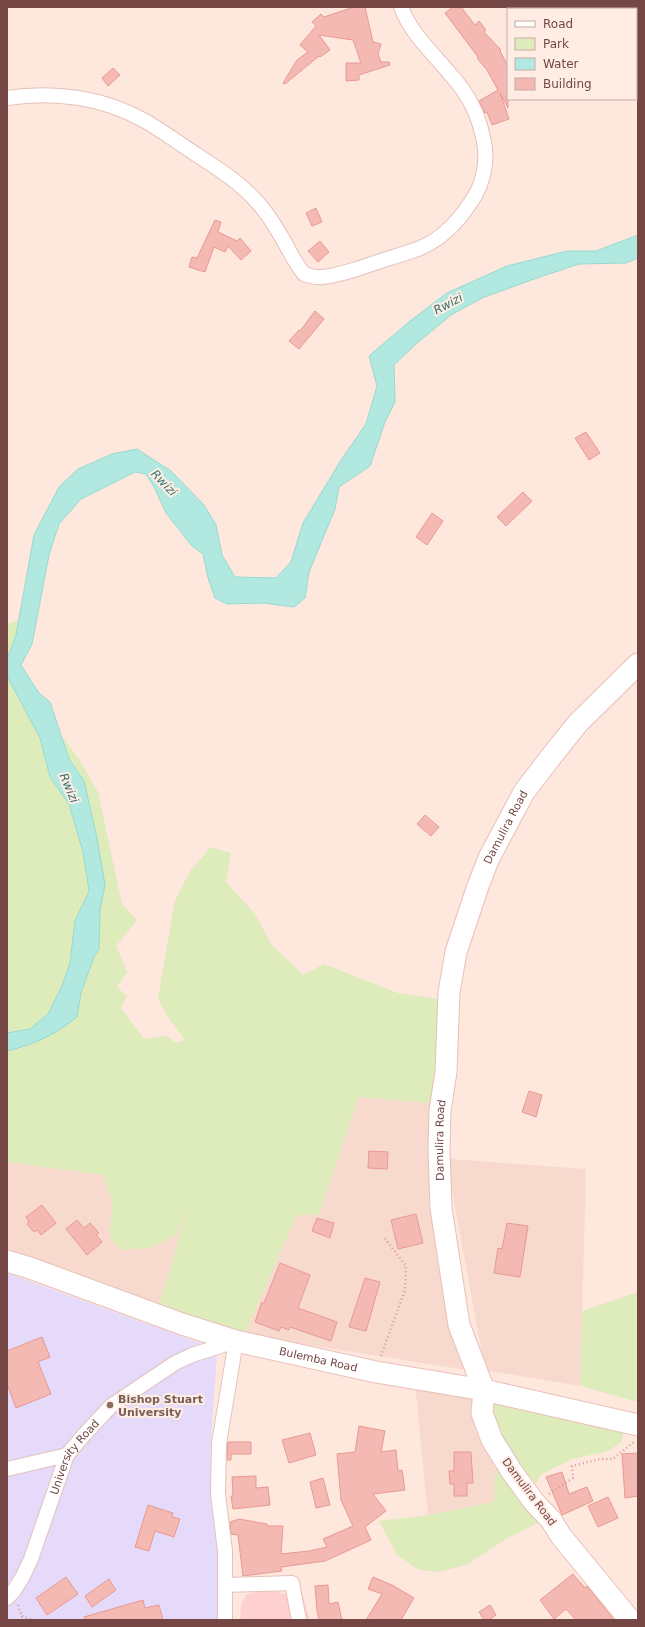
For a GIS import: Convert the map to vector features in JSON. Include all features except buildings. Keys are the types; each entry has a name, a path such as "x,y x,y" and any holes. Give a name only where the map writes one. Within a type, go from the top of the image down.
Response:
{"street":[{"path":"7,98 40,94 78,97 108,105 144,121 221,172 257,202 270,218 297,266 304,274 321,277 337,275 424,248 438,239 452,228 473,200 486,164 485,148 479,120 472,105 452,75 412,30 401,7"},
{"name":"Damulira Road","path":"630,1620 560,1536 551,1520 534,1502 508,1467 492,1440 482,1413 484,1390 458,1325 441,1208 439,1152 440,1111 446,1072 449,992 456,952 489,858 524,792 578,723 638,664"},
{"name":"Bulemba Road","path":"7,1261 30,1268 182,1324 236,1341 376,1372 484,1390 638,1425"},
{"path":"226,1620 225,1551 218,1494 219,1443 236,1341"},
{"name":"University Road","path":"7,1598 13,1592 23,1576 31,1559 67,1454 111,1406 127,1394 185,1358 236,1341"},
{"path":"7,1469 67,1454"},
{"path":"226,1585 292,1583 299,1620"}],"path":[{"path":"376,1372 404,1290 406,1266 384,1236"},
{"path":"534,1502 559,1489 572,1478 572,1466 600,1459 613,1459 638,1438"},
{"path":"21,1616 33,1620"}],"shaded area":[{"path":"359,1097 439,1104 467,1370 244,1335 297,1214"},
{"path":"450,1159 586,1169 580,1386 485,1370 449,1174"},
{"path":"7,1162 103,1175 189,1206 158,1309 7,1253"},
{"name":"Bishop Stuart University","path":"7,1273 200,1343 217,1352 210,1458 220,1587 220,1620 7,1620"},
{"path":"415,1383 474,1395 496,1454 494,1502 428,1515"},
{"path":"265,1590 287,1594 301,1590 310,1620 240,1620 241,1604 247,1594"}],"green space":[{"path":"18,621 16,635 7,660 7,624"},
{"path":"7,676 40,738 50,777 69,804 83,852 89,891 75,921 70,963 62,986 48,1014 30,1029 7,1033"},
{"path":"62,736 79,759 98,792 122,904 137,920 116,946 127,972 117,987 127,996 121,1008 144,1039 167,1036 176,1043 185,1040 167,1016 158,998 175,900 191,870 211,847 231,853 226,882 256,915 271,944 303,975 324,964 398,993 444,1000 439,1104 359,1097 319,1215 297,1215 244,1335 158,1309 187,1212 177,1235 150,1248 120,1250 110,1237 112,1200 103,1175 7,1162 7,1051 23,1048 77,1017 81,993 94,957 99,949 100,910 105,885 97,838 84,781 69,759"},
{"path":"638,1292 638,1402 580,1386 582,1311"},
{"path":"489,1394 628,1421 621,1442 609,1451 572,1459 540,1475 536,1484 504,1443 491,1414"},
{"path":"496,1454 545,1519 508,1538 466,1565 438,1572 419,1570 397,1555 379,1521 428,1515 494,1502"}],"water":[{"name":"Rwizi","path":"638,235 638,258 626,263 579,264 482,298 451,315 416,344 394,365 395,402 385,422 370,466 339,487 335,509 309,572 305,598 294,607 264,603 227,604 215,598 208,578 203,554 192,546 166,513 146,474 135,472 81,499 59,524 49,555 32,644 21,665 39,693 50,702 69,759 84,781 97,838 105,885 100,910 99,949 94,957 81,993 77,1017 61,1029 44,1038 26,1046 7,1051 7,1033 30,1029 48,1014 62,986 70,963 75,921 89,891 83,852 69,804 50,777 40,738 7,676 7,660 16,635 34,535 59,487 78,469 112,454 137,449 171,471 204,505 216,525 222,555 235,577 276,578 291,562 303,523 341,460 366,424 377,386 369,356 410,321 447,293 507,266 567,251 596,251"}],"place":[{"name":"Bishop Stuart University","path":"110,1405"}]}
